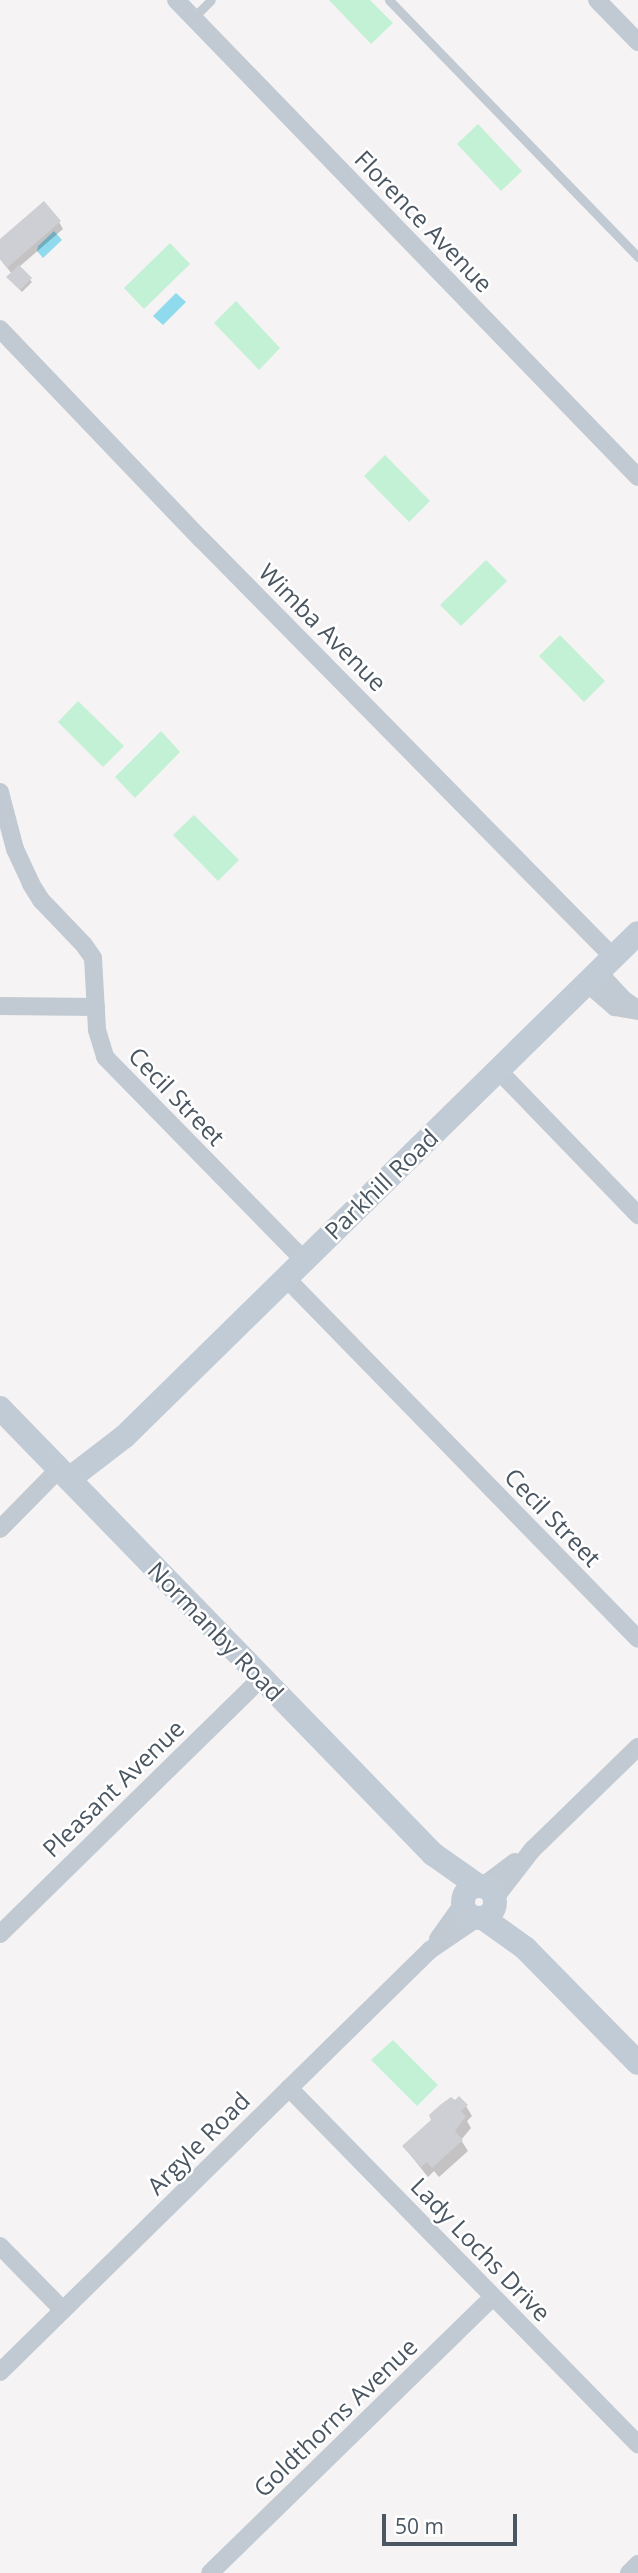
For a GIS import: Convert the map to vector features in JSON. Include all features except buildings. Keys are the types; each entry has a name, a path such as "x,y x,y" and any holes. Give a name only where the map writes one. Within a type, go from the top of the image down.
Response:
{"street":[{"name":"Florence Avenue","path":"176,0 638,477"},
{"path":"597,0 638,42"},
{"name":"Wimba Avenue","path":"0,329 211,549 623,999 638,1010"},
{"name":"Cecil Street","path":"0,792 15,849 30,884 93,958 98,1039 105,1057 304,1260"},
{"name":"Parkhill Road","path":"70,1480 125,1436 638,933"},
{"path":"0,1006 96,1007"},
{"path":"498,1070 638,1215"},
{"name":"Cecil Street","path":"286,1278 638,1639"},
{"name":"Normanby Road","path":"0,1408 638,2063"},
{"path":"0,1529 70,1480"},
{"name":"Pleasant Avenue","path":"0,1934 261,1678"},
{"name":"Argyle Road","path":"0,2372 638,1747"},
{"name":"Lady Lochs Drive","path":"289,2088 638,2444"},
{"path":"0,2246 63,2310"},
{"name":"Goldthorns Avenue","path":"210,2573 493,2297"},
{"path":"629,2573 638,2564"}],"lane":[{"path":"193,18 211,0"},
{"path":"389,0 638,257"}],"green space":[{"path":"329,0 370,0 393,23 371,44"},
{"path":"478,124 522,171 501,191 457,144"},
{"path":"170,243 190,264 144,309 124,288"},
{"path":"236,301 280,348 259,370 214,323"},
{"path":"385,455 430,501 409,522 364,476"},
{"path":"486,560 507,581 461,626 440,605"},
{"path":"560,635 605,681 584,702 539,656"},
{"path":"78,701 124,746 103,767 58,722"},
{"path":"161,731 180,752 135,798 115,777"},
{"path":"194,815 239,860 218,881 173,835"},
{"path":"393,2040 438,2085 417,2106 371,2060"}],"water":[{"path":"54,231 62,240 43,258 37,251 38,246"},
{"path":"176,293 186,302 163,325 153,316"}]}
